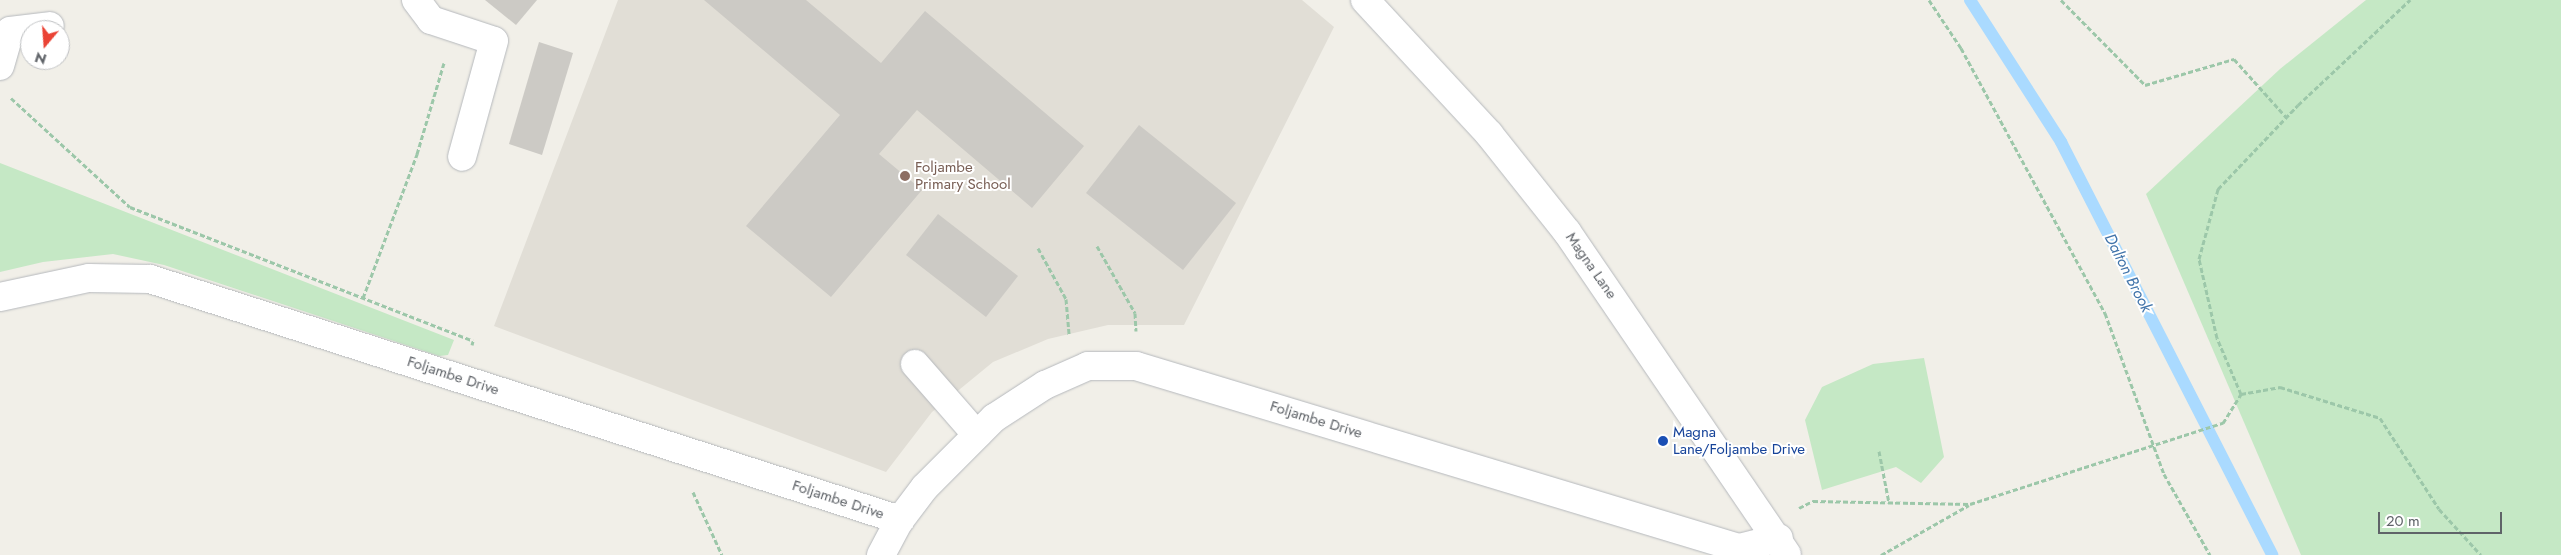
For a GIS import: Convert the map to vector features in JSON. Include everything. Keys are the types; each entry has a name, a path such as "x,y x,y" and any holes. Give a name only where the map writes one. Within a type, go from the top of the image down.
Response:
{"street":[{"path":"416,0 431,20 494,41 462,157"},
{"name":"Magna Lane","path":"1365,0 1489,134 1567,232 1778,539"},
{"path":"0,66 5,27 20,27"},
{"name":"Foljambe Drive","path":"0,297 89,278 150,280 900,520"},
{"path":"915,364 977,435"},
{"name":"Foljambe Drive","path":"882,555 900,520 925,487 994,418 1031,394 1088,366 1136,366 1739,548 1778,539"}],"path":[{"path":"1929,0 1962,48 2105,313 2154,442 2164,474 2210,555"},
{"path":"2061,0 2145,85 2234,59 2286,117"},
{"path":"2241,394 2216,338 2199,259 2218,189 2286,117 2410,0"},
{"path":"363,298 417,154 455,28"},
{"path":"7,95 130,207 473,341 458,378"},
{"path":"1097,246 1135,313 1136,366"},
{"path":"1038,248 1066,299 1072,374"},
{"path":"1881,555 1970,504 2154,442 2223,423 2241,394 2280,387 2380,418 2439,509 2481,555"},
{"path":"673,447 722,555"},
{"path":"1879,451 1889,503"},
{"path":"1778,539 1813,501 1970,504"}],"shaded area":[{"name":"Foljambe Primary School","path":"618,0 1302,0 1334,27 1184,325 1108,325 1048,339 993,362 932,412 886,472 494,326"}],"green space":[{"path":"2366,0 2561,0 2561,555 2301,555 2146,194 2280,69"},
{"path":"0,163 454,340 448,355 439,356 164,265 113,254 43,262 0,272"},
{"path":"1924,358 1944,457 1921,483 1896,467 1822,490 1805,420 1822,387 1873,364"}],"building":[{"path":"485,0 537,0 516,25"},
{"path":"704,0 806,0 881,63 925,11 1084,146 1032,208 917,110 879,154 922,190 831,297 746,226 840,115"},
{"path":"539,42 573,53 542,155 509,144"},
{"path":"1139,125 1236,203 1183,270 1086,193"},
{"path":"938,214 1018,276 986,317 906,255"}],"waterway":[{"name":"Dalton Brook","path":"1970,0 2061,142 2272,555"}],"place":[{"name":"Foljambe Primary School","path":"905,176"},
{"name":"Magna Lane/Foljambe Drive","path":"1663,441"}]}
